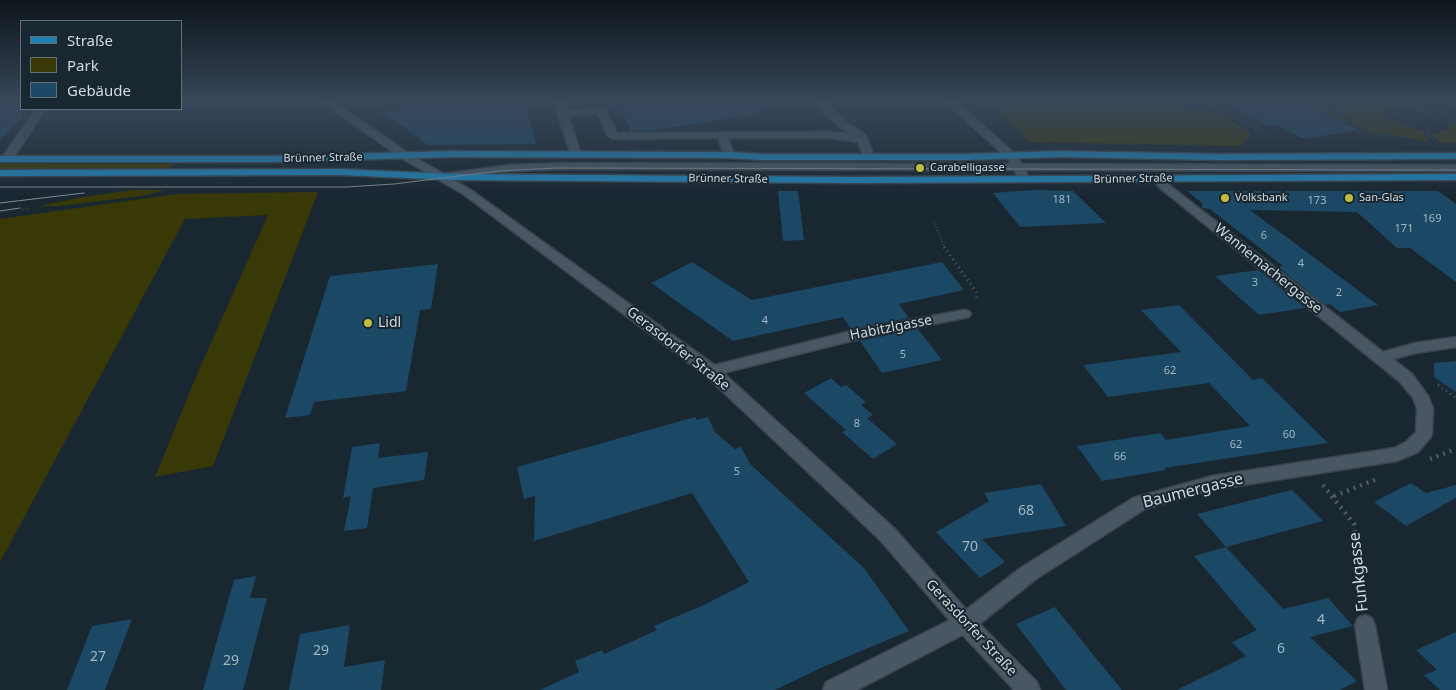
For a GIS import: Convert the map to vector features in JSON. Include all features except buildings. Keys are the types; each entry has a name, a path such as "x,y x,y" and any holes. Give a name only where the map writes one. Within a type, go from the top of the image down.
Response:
{"main road":[{"name":"Brünner Straße","path":"4,159 272,159 407,157 453,154 728,155 762,157 1011,156 1059,154 1220,157 1456,156"},
{"name":"Brünner Straße","path":"0,173 341,172 442,177 1025,180 1456,177"}],"street":[{"path":"4,159 23,134"},
{"name":"Gerasdorfer Straße","path":"374,134 407,157 467,192 711,371 887,534 965,623 1029,690"},
{"path":"570,134 576,155"},
{"path":"612,134 613,136 832,135 862,138"},
{"path":"857,134 862,138 869,157"},
{"path":"987,134 1011,156 1025,180"},
{"path":"722,135 728,155"},
{"path":"1011,156 1049,168"},
{"path":"442,177 491,170 539,167 1456,168"},
{"name":"Wannemachergasse","path":"1156,178 1380,358"},
{"name":"Habitzlgasse","path":"711,371 855,335 964,314"},
{"path":"1380,358 1415,348 1456,342"},
{"name":"Baumergasse","path":"834,690 965,623 1029,573 1139,503 1212,483 1397,454 1412,447 1424,434 1425,408 1420,396 1406,378 1380,358"},
{"name":"Funkgasse","path":"1365,625 1376,690"}],"path":[{"path":"1266,134 1281,142"},
{"path":"1363,134 1380,143"},
{"path":"1378,134 1410,140"},
{"path":"22,209 30,209"},
{"path":"934,222 942,243 976,292 978,300 964,314"},
{"name":"Funkgasse","path":"1310,468 1354,524 1365,625"}],"green space":[{"path":"1022,134 1251,134 1240,146 1030,142"},
{"path":"1387,134 1425,134 1430,142"},
{"path":"1456,134 1456,143 1440,143 1432,135"},
{"path":"0,163 173,164 170,168 152,169 0,169"},
{"path":"133,190 165,190 142,196 60,206 39,206 83,197"},
{"path":"318,192 213,466 155,477 198,372 268,215 185,219 0,562 0,219 176,194"}],"tram line":[{"path":"0,187 346,187 394,184 499,171 555,168 1456,170"},
{"path":"0,203 84,193"},
{"path":"0,211 20,208"}],"place":[{"name":"Carabelligasse","path":"920,168"},
{"name":"Volksbank","path":"1225,198"},
{"name":"San-Glas","path":"1349,198"},
{"name":"Lidl","path":"368,323"}]}
